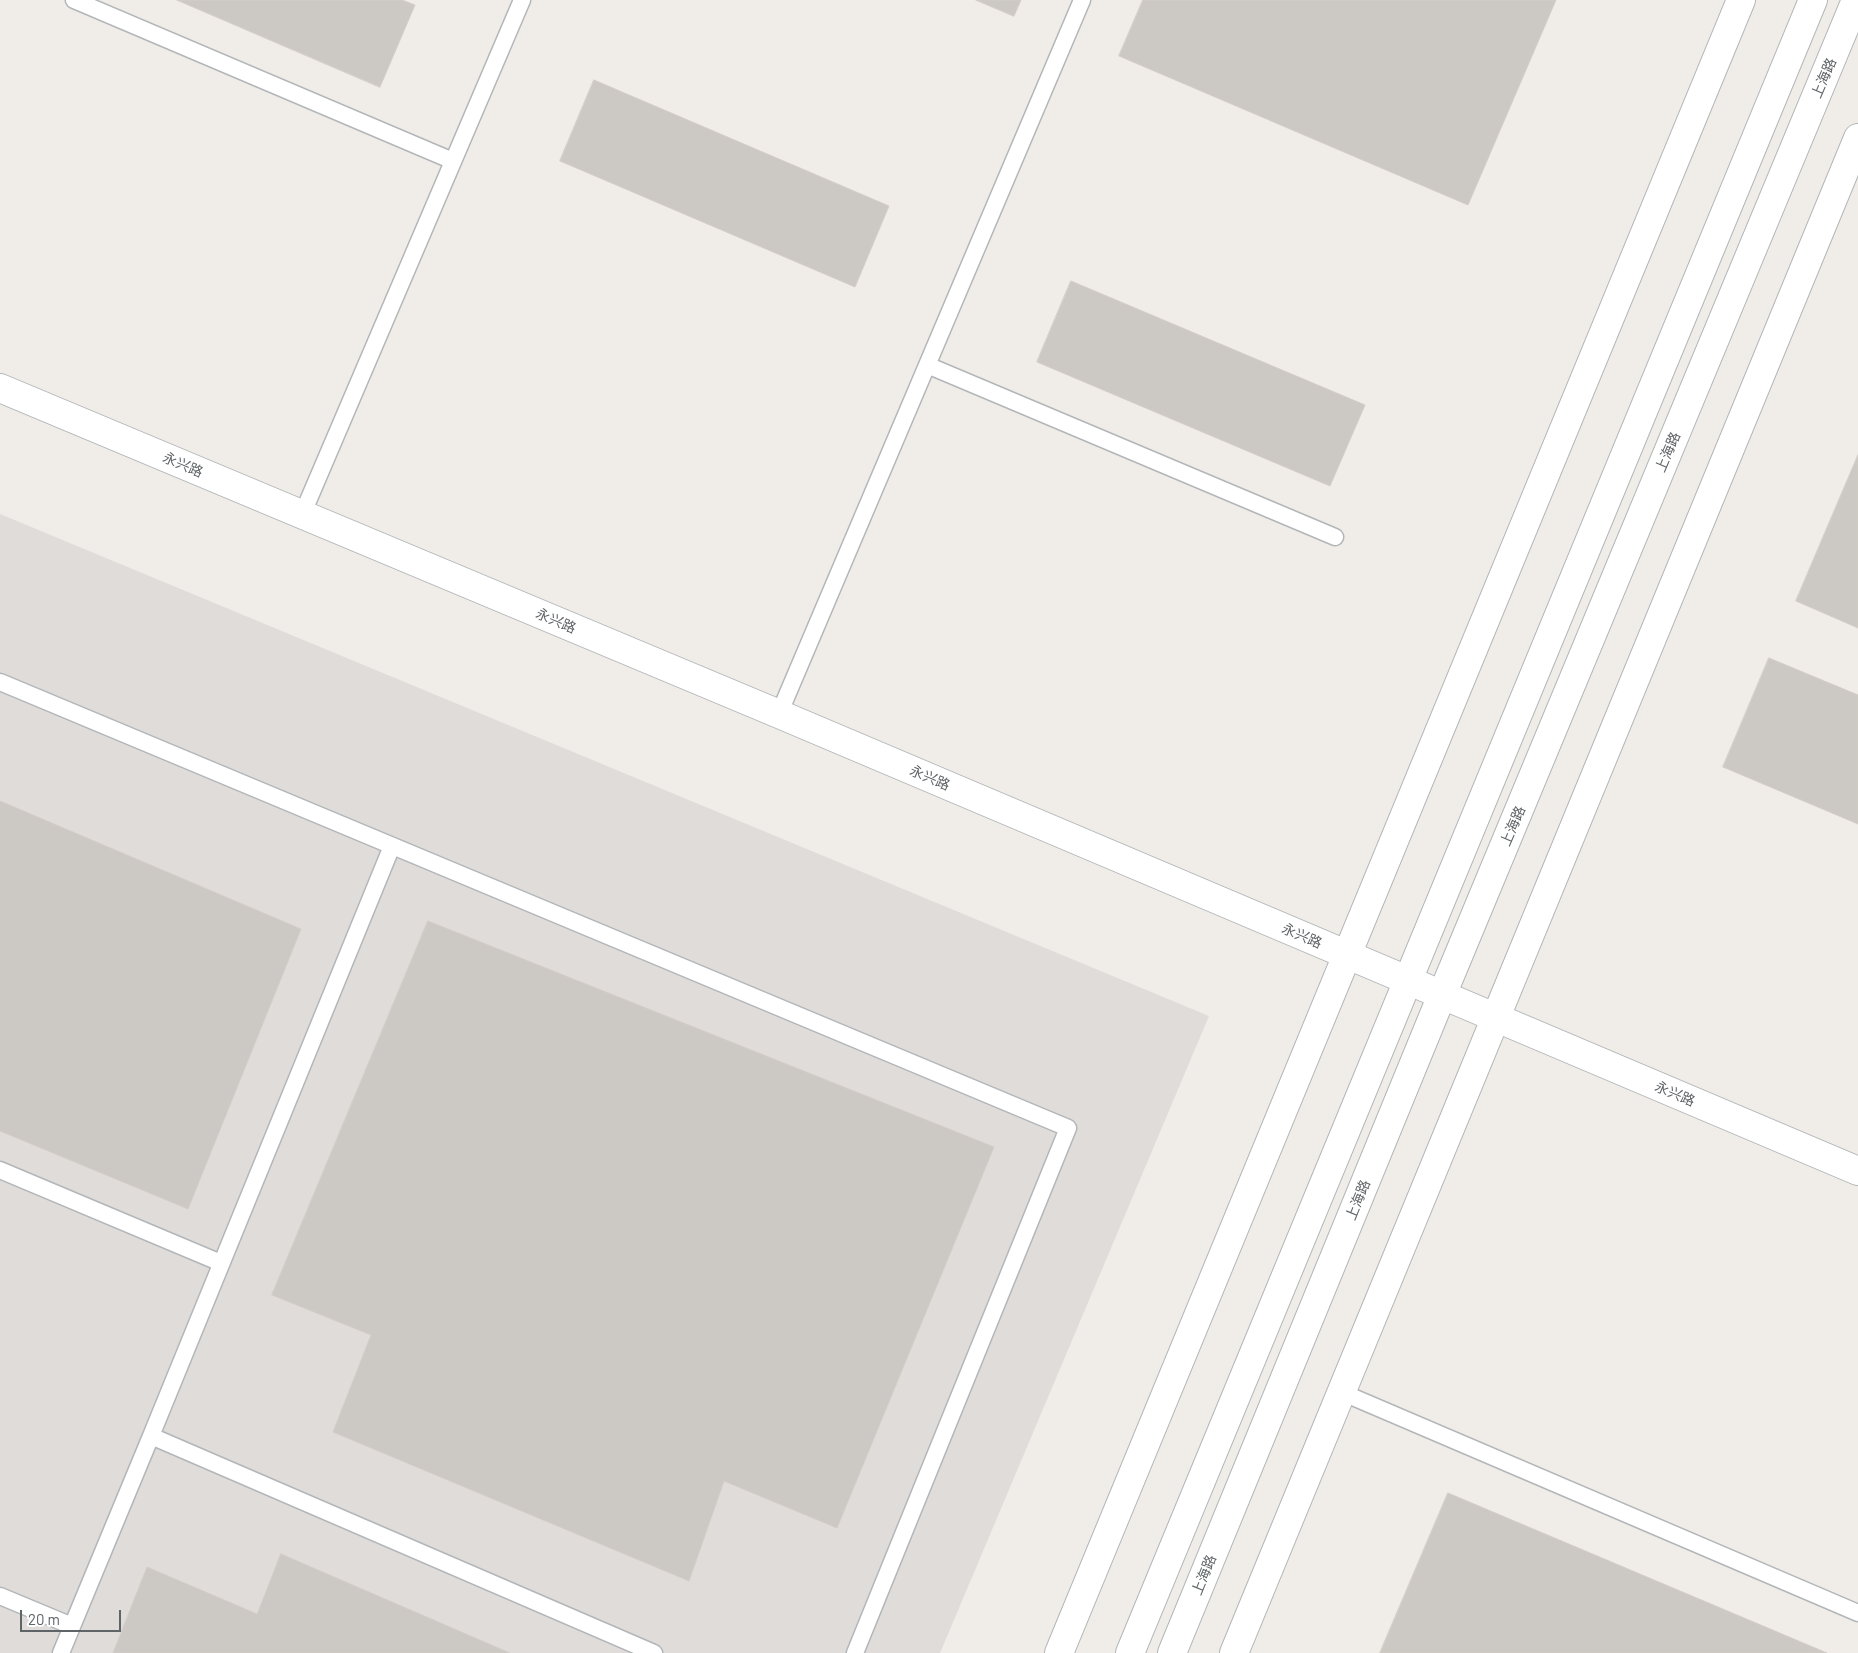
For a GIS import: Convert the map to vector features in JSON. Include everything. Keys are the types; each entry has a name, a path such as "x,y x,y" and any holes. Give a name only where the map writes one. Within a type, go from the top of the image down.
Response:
{"street":[{"path":"1059,1653 1741,0"},
{"path":"1130,1653 1813,0"},
{"name":"上海路","path":"1172,1653 1442,996 1856,0"},
{"path":"1234,1653 1495,1018 1852,168 1858,138"},
{"name":"永兴路","path":"0,388 779,714 1442,996 1857,1168"}],"lane":[{"path":"74,0 453,161"},
{"path":"302,515 522,0"},
{"path":"779,714 1082,0"},
{"path":"927,365 1335,537"},
{"path":"0,682 1068,1128 856,1653"},
{"path":"61,1653 392,846"},
{"path":"0,1170 221,1263"},
{"path":"1341,1392 1858,1613"},
{"path":"151,1436 654,1653"},
{"path":"0,1596 72,1626"}],"shaded area":[{"path":"0,514 1209,1016 940,1653 0,1653"}],"building":[{"path":"177,0 402,0 415,5 380,87"},
{"path":"976,0 1021,0 1014,16"},
{"path":"1143,0 1556,0 1468,205 1119,56"},
{"path":"594,80 889,206 855,287 560,161"},
{"path":"1071,281 1365,405 1330,486 1037,362"},
{"path":"1858,455 1858,628 1796,601"},
{"path":"1769,658 1858,695 1858,824 1723,767"},
{"path":"0,801 301,929 188,1209 0,1131"},
{"path":"428,921 994,1147 837,1528 724,1481 689,1581 333,1432 371,1335 272,1295"},
{"path":"1448,1493 1827,1653 1380,1653"},
{"path":"281,1554 510,1653 113,1653 147,1567 257,1614"}]}
